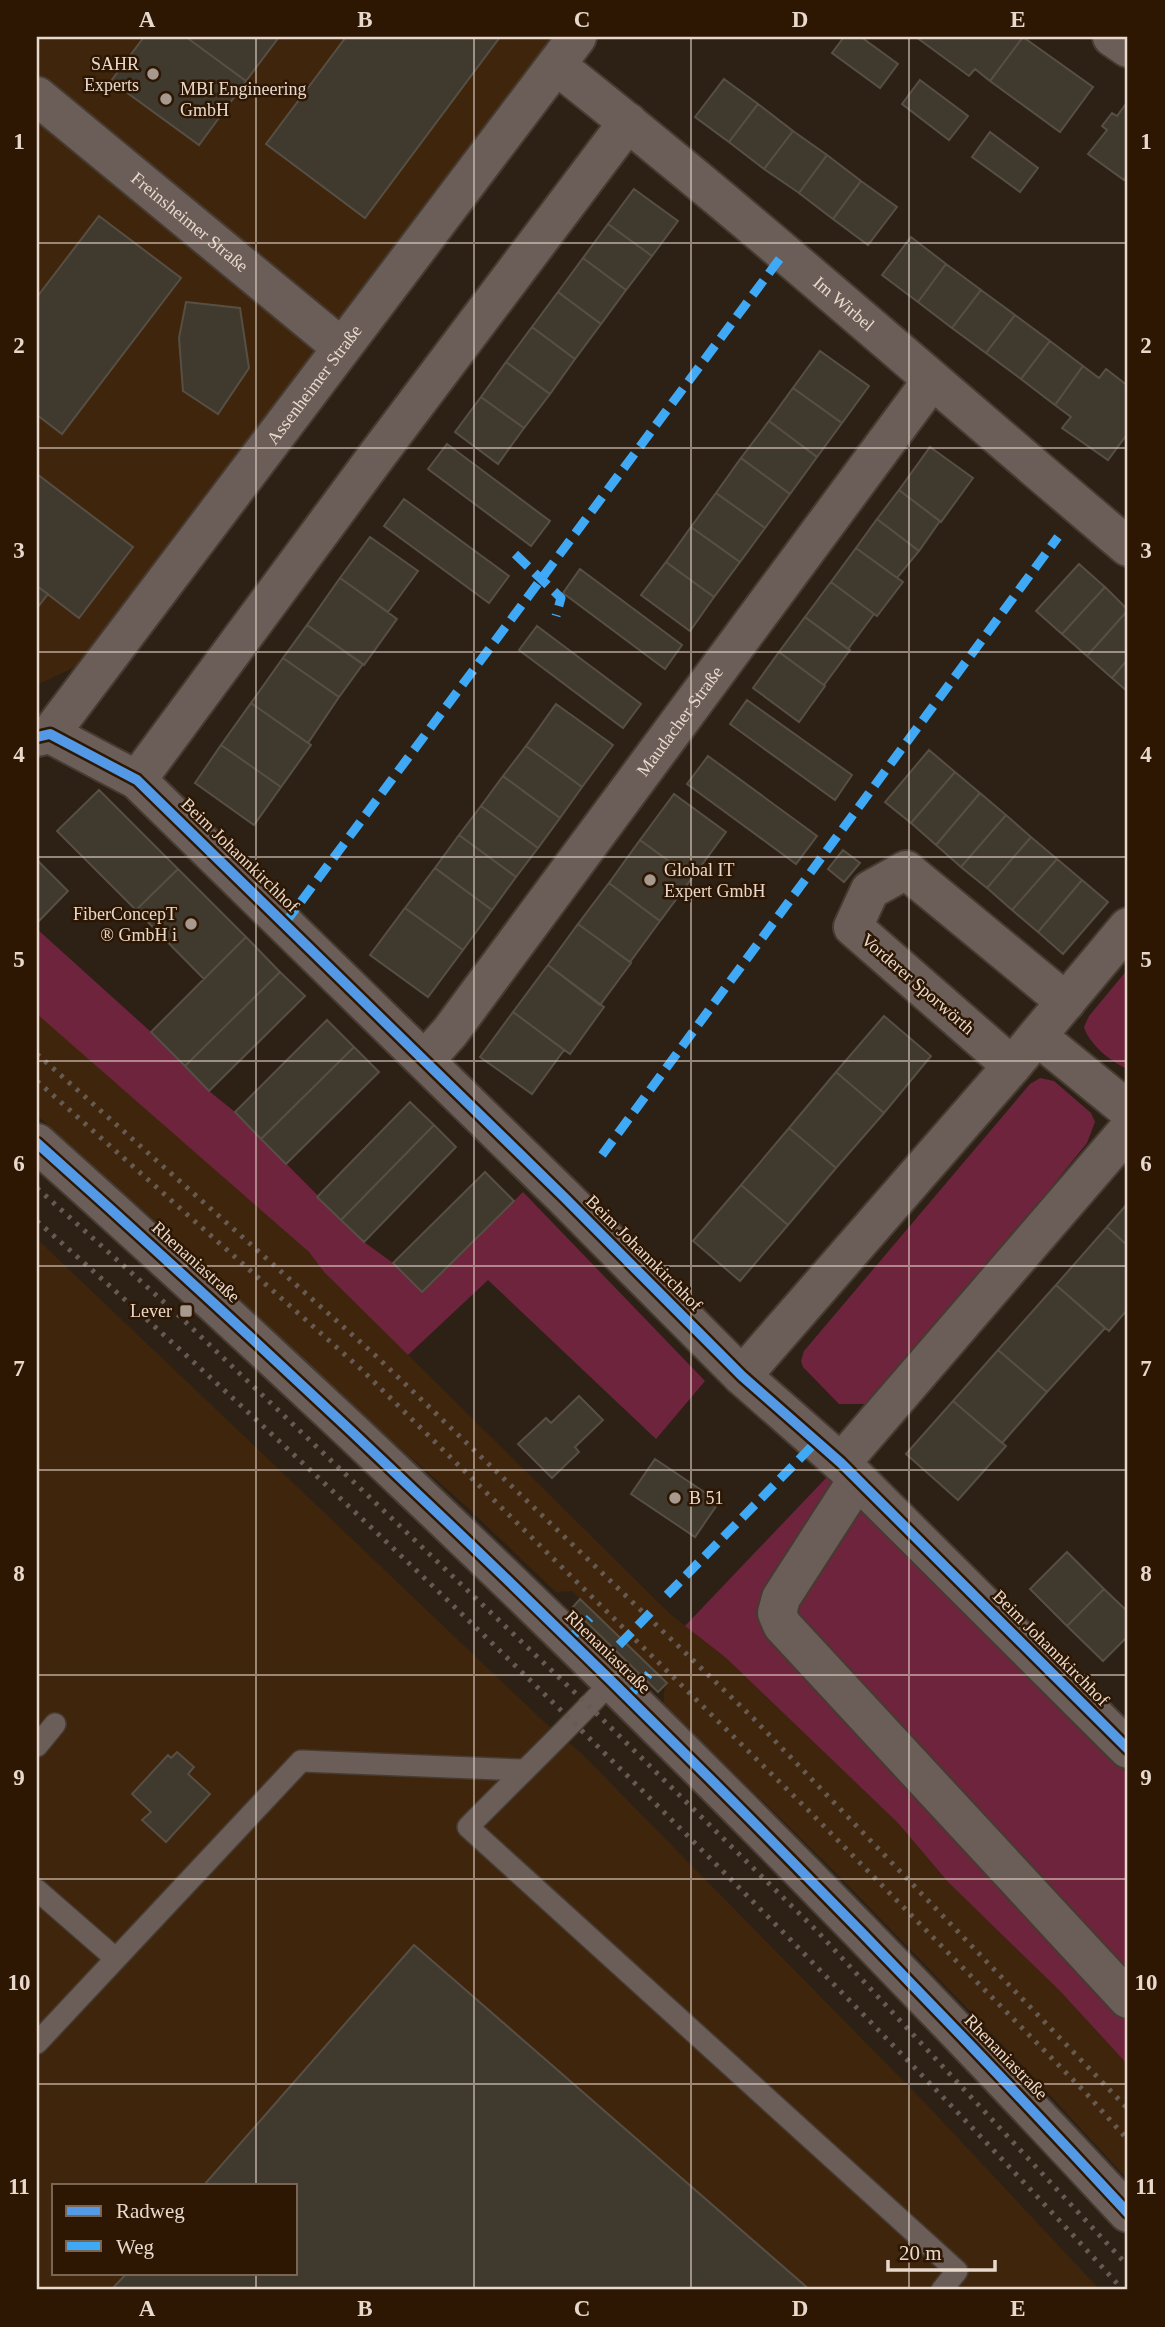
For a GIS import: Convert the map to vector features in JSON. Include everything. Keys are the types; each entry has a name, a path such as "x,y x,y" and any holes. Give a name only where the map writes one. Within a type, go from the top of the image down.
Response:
{"street":[{"path":"1112,37 1128,48"},
{"name":"Im Wirbel","path":"567,51 628,122 1128,547"},
{"name":"Assenheimer Straße","path":"43,736 567,51"},
{"name":"Freinsheimer Straße","path":"37,96 341,347"},
{"path":"137,780 628,122"},
{"name":"Maudacher Straße","path":"425,1060 450,1032 932,380"},
{"name":"Beim Johannkirchhof","path":"43,736 137,780 425,1060 742,1376 849,1471 1128,1749"},
{"name":"Vorderer Sporwörth","path":"1012,1066 853,927 870,890 906,870 1066,1002"},
{"path":"742,1376 1012,1066 1128,927"},
{"path":"1037,1036 1128,1110"},
{"path":"1128,1130 849,1471 781,1598 777,1613 782,1625 1128,1998"},
{"name":"Rhenaniastraße","path":"37,1143 192,1282 570,1639 990,2064 1128,2213"}],"lane":[{"path":"612,1681 561,1736 523,1770 468,1827 957,2271 942,2290"},
{"path":"37,1745 55,1724"},
{"path":"37,2043 301,1761 523,1770"},
{"path":"37,1890 115,1958"}],"shaded area":[{"path":"37,37 555,37 350,304 81,664 37,685"},
{"path":"37,929 151,1032 209,1091 235,1112 364,1242 393,1263 422,1292 523,1192 705,1381 656,1439 488,1280 408,1355 324,1272 309,1252 37,1014"},
{"path":"1128,969 1128,1069 1102,1052 1084,1027 1089,1016"},
{"path":"37,1013 309,1252 324,1272 670,1614 725,1657 898,1823 948,1882 1060,1991 1128,2065 1128,2180 1027,2070 843,1880 664,1704 666,1683 572,1591 556,1592 181,1244 37,1115"},
{"path":"1040,1078 1054,1081 1091,1113 1095,1122 1087,1143 872,1409 866,1404 839,1404 803,1367 801,1361 804,1351 1030,1084"},
{"path":"37,1239 540,1718 583,1755 926,2104 1100,2290 37,2290"},
{"path":"827,1477 869,1515 1128,1774 1128,2065 1060,1991 948,1882 898,1823 725,1657 685,1626"}],"building":[{"path":"144,37 186,37 246,81 199,145 111,81"},
{"path":"186,37 279,37 246,81"},
{"path":"346,37 500,37 365,218 266,144"},
{"path":"844,37 861,37 898,64 880,88 832,53"},
{"path":"916,37 1023,37 990,81 975,69 969,76"},
{"path":"1023,37 1093,87 1060,132 990,81"},
{"path":"724,79 758,104 729,142 695,117"},
{"path":"920,80 968,116 949,140 902,104"},
{"path":"1128,101 1128,174 1124,180 1088,154 1107,130 1102,126 1112,113 1117,116"},
{"path":"758,104 793,131 764,169 729,142"},
{"path":"793,131 827,155 799,193 764,169"},
{"path":"990,132 1038,168 1020,192 972,157"},
{"path":"827,155 861,181 833,219 799,193"},
{"path":"861,181 897,207 868,245 833,219"},
{"path":"634,189 678,221 652,256 608,224"},
{"path":"99,216 181,278 62,434 37,415 37,297"},
{"path":"608,224 652,256 626,290 583,258"},
{"path":"911,237 946,264 918,302 882,275"},
{"path":"583,258 626,290 601,324 558,292"},
{"path":"946,264 981,290 952,328 918,302"},
{"path":"981,290 1015,315 986,353 952,328"},
{"path":"558,292 601,324 575,359 532,327"},
{"path":"186,302 240,308 249,368 218,414 183,391 179,338"},
{"path":"1015,315 1050,341 1021,379 986,353"},
{"path":"532,327 575,359 550,394 506,362"},
{"path":"1050,341 1083,366 1055,405 1021,379"},
{"path":"820,351 869,386 842,423 793,388"},
{"path":"506,362 550,394 524,428 481,397"},
{"path":"1083,366 1099,378 1106,369 1128,386 1128,433 1108,460 1062,428 1071,417 1055,405"},
{"path":"793,388 842,423 817,457 769,421"},
{"path":"481,397 524,428 498,464 455,432"},
{"path":"769,421 817,457 790,494 741,458"},
{"path":"447,444 550,521 531,546 428,469"},
{"path":"930,447 973,478 941,522 899,490"},
{"path":"741,458 790,494 765,528 716,493"},
{"path":"37,474 133,547 79,618 37,586"},
{"path":"899,490 940,521 919,551 877,519"},
{"path":"716,493 765,528 740,562 691,527"},
{"path":"404,499 509,576 489,603 384,526"},
{"path":"877,519 919,551 897,578 856,548"},
{"path":"691,527 740,562 714,597 666,562"},
{"path":"370,537 418,571 388,612 340,578"},
{"path":"856,548 903,582 877,616 831,582"},
{"path":"666,562 714,597 690,631 641,595"},
{"path":"1079,564 1105,587 1062,634 1036,611"},
{"path":"580,569 682,645 665,669 563,593"},
{"path":"340,578 397,619 364,665 307,625"},
{"path":"831,582 874,614 848,649 805,617"},
{"path":"37,586 48,594 37,608"},
{"path":"1105,587 1128,610 1087,656 1062,634"},
{"path":"1128,610 1128,659 1112,678 1087,656"},
{"path":"805,617 850,650 824,685 779,652"},
{"path":"307,625 363,664 339,697 283,658"},
{"path":"537,626 641,704 623,728 519,650"},
{"path":"779,652 825,686 799,722 753,688"},
{"path":"283,658 339,697 308,743 251,703"},
{"path":"1128,659 1128,692 1112,678"},
{"path":"747,700 852,775 835,800 730,724"},
{"path":"251,703 311,745 281,787 221,745"},
{"path":"556,704 613,745 582,787 526,746"},
{"path":"221,745 281,787 254,825 195,783"},
{"path":"526,746 582,787 560,818 503,776"},
{"path":"929,750 955,772 911,823 885,802"},
{"path":"708,756 817,836 796,864 687,784"},
{"path":"955,772 980,793 936,845 911,823"},
{"path":"503,776 560,818 538,848 481,806"},
{"path":"99,790 178,869 136,910 57,831"},
{"path":"980,793 1006,815 961,867 936,845"},
{"path":"674,794 726,832 692,878 640,840"},
{"path":"481,806 538,848 516,877 459,835"},
{"path":"1006,815 1031,837 987,888 961,867"},
{"path":"459,835 516,877 492,910 435,868"},
{"path":"1031,837 1057,859 1012,910 987,888"},
{"name":"Global IT Expert GmbH","path":"640,840 692,878 660,921 609,883"},
{"path":"843,850 860,863 844,882 828,869"},
{"path":"1057,859 1082,880 1038,932 1012,910"},
{"path":"37,860 68,891 37,923"},
{"path":"435,868 492,910 463,950 405,908"},
{"name":"FiberConcepT ® GmbH i","path":"178,869 246,937 204,979 136,910"},
{"path":"1082,880 1108,902 1063,954 1038,932"},
{"path":"609,883 660,921 630,962 578,924"},
{"path":"405,908 463,950 428,997 370,955"},
{"path":"578,924 631,963 600,1005 548,965"},
{"path":"246,937 280,972 185,1066 151,1032"},
{"path":"548,965 604,1007 570,1054 513,1012"},
{"path":"280,972 305,996 209,1091 185,1066"},
{"path":"513,1012 564,1050 532,1094 480,1057"},
{"path":"884,1016 931,1056 884,1113 836,1072"},
{"path":"327,1020 354,1047 261,1139 235,1112"},
{"path":"354,1047 379,1072 286,1164 261,1139"},
{"path":"836,1072 884,1113 836,1168 789,1128"},
{"path":"410,1102 434,1125 341,1220 317,1197"},
{"path":"434,1125 456,1147 364,1242 341,1220"},
{"path":"789,1128 836,1168 788,1225 741,1185"},
{"path":"485,1172 514,1201 422,1292 393,1263"},
{"path":"741,1185 788,1225 740,1281 693,1241"},
{"path":"1128,1203 1128,1246 1107,1227"},
{"path":"1107,1227 1128,1246 1128,1309 1109,1331 1056,1285"},
{"path":"1056,1285 1105,1328 1047,1392 998,1350"},
{"path":"998,1350 1047,1392 1002,1443 953,1401"},
{"path":"579,1396 603,1420 575,1447 579,1452 552,1478 518,1444 546,1418 551,1423"},
{"path":"953,1401 1006,1446 958,1500 906,1454"},
{"name":"B 51","path":"655,1459 719,1502 695,1537 631,1494"},
{"path":"1067,1552 1104,1589 1067,1626 1030,1589"},
{"path":"1104,1589 1128,1612 1128,1636 1103,1661 1067,1626"},
{"path":"580,1599 667,1683 658,1692 572,1608"},
{"path":"177,1752 194,1767 188,1774 210,1794 166,1842 142,1820 151,1812 132,1794 168,1755 171,1758"},
{"path":"414,1945 810,2290 111,2290 126,2274 298,2274 298,2184 205,2184"}],"railway":[{"path":"37,1054 376,1356 753,1718 1128,2109"},
{"path":"37,1081 361,1369 807,1809 1084,2091 1128,2140"},
{"path":"37,1188 175,1312 589,1706 816,1930 1128,2266"},
{"path":"37,1221 321,1480 599,1747 910,2063 1123,2290"}],"marked path":[{"path":"285,923 784,253"},
{"path":"602,1155 1058,537"},
{"path":"515,554 561,598 556,616"},
{"path":"667,1595 817,1441"},
{"path":"619,1645 652,1611"},
{"path":"570,1639 590,1618"},
{"path":"629,1696 649,1674"}],"cycle path":[{"path":"37,737 50,734 137,780 564,1197 742,1376 841,1463 1128,1749"},
{"path":"37,1143 319,1401 595,1665 865,1936 1128,2213"}],"place":[{"name":"SAHR Experts","path":"153,74"},
{"name":"MBI Engineering GmbH","path":"166,99"},
{"name":"Global IT Expert GmbH","path":"650,880"},
{"name":"FiberConcepT ® GmbH i","path":"191,924"},
{"name":"Lever","path":"186,1311"},
{"name":"B 51","path":"675,1498"}]}
